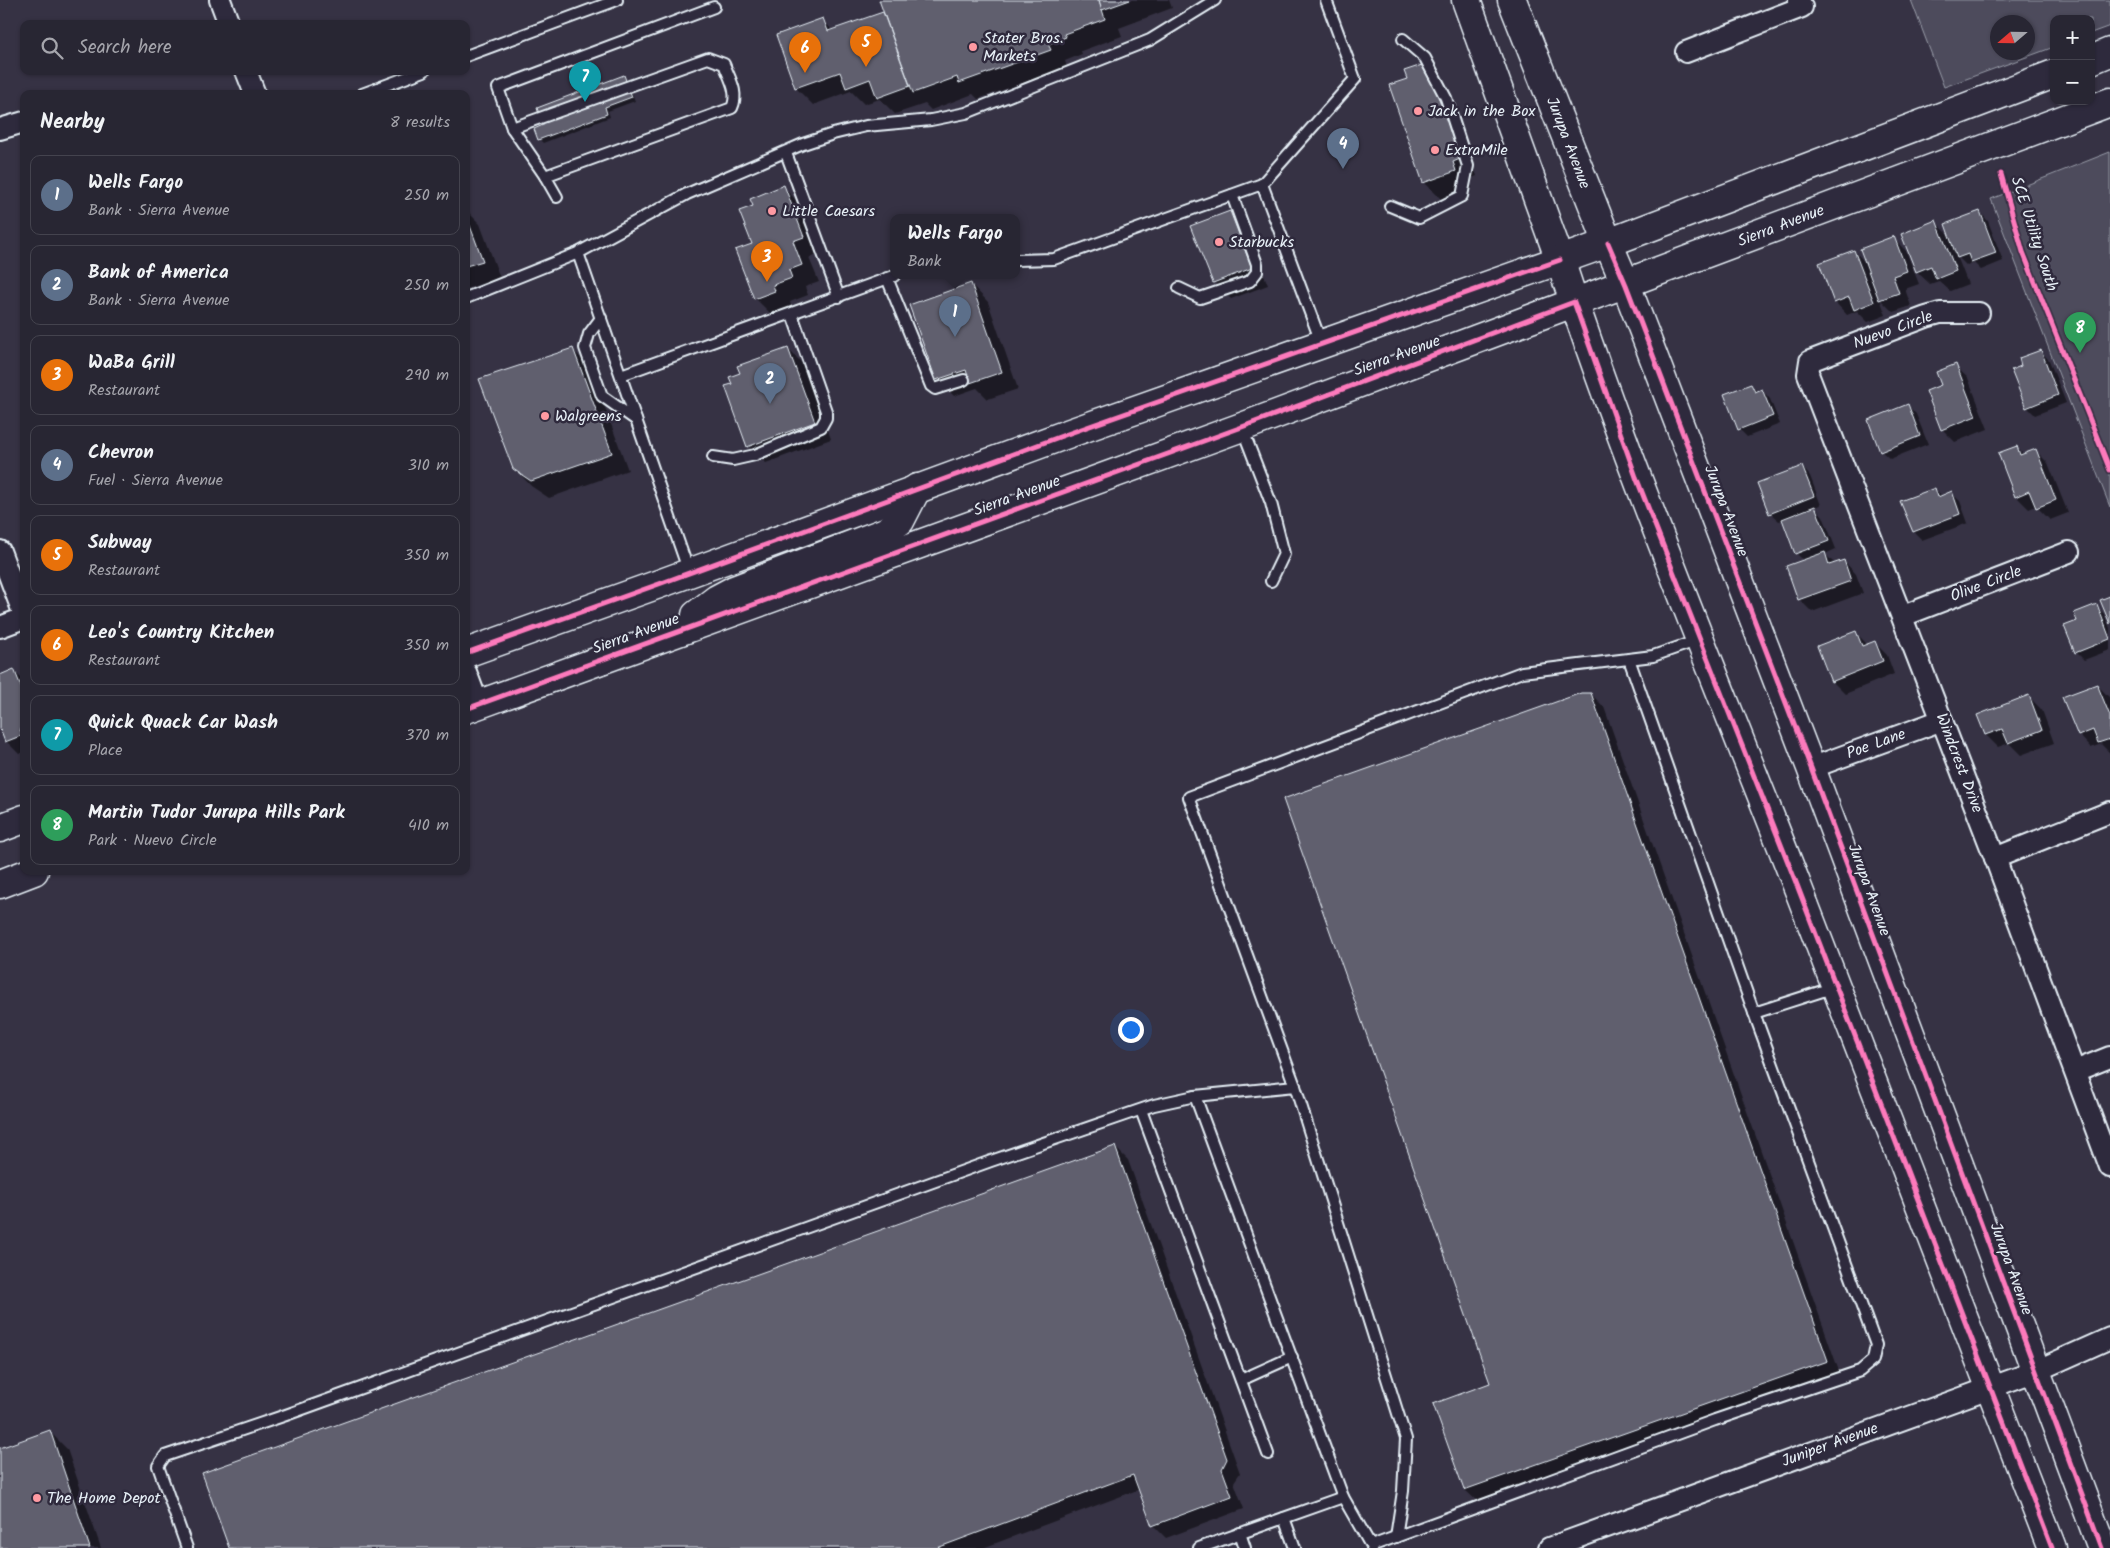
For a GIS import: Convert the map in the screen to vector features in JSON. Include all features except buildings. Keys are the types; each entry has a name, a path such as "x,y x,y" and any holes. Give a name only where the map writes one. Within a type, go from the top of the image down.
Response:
{"main road":[{"path":"1466,0 1636,477 1836,986 2052,1548"},
{"name":"Jurupa Avenue","path":"1512,0 1626,284 1811,768 2102,1548"},
{"path":"2095,58 2110,52"},
{"path":"470,652 917,488 1608,243 2050,76"},
{"name":"Sierra Avenue","path":"472,706 1242,427 2110,102"},
{"path":"669,636 717,599 734,590 885,532 900,521 917,488"},
{"path":"0,828 20,820"},
{"path":"0,884 24,875"}],"street":[{"path":"220,0 228,20"},
{"path":"1686,52 1801,4"},
{"path":"247,75 253,90"},
{"path":"0,129 20,123"},
{"name":"Nuevo Circle","path":"1810,361 1940,313 1979,313"},
{"name":"Windcrest Drive","path":"1810,361 1808,369 1810,378 1903,616 2110,1167"},
{"path":"0,551 20,606"},
{"name":"Olive Circle","path":"1903,616 2069,552"},
{"path":"0,627 20,619"},
{"name":"Poe Lane","path":"1811,768 1942,720"},
{"path":"1995,858 2110,812"},
{"path":"2074,1071 2110,1058"},
{"name":"Juniper Avenue","path":"1549,1548 2036,1371 2110,1338"}],"lane":[{"path":"470,55 617,0"},
{"path":"470,296 578,253 687,194 833,134 866,126 931,120 966,113 1150,40 1215,0"},
{"path":"1020,260 1054,259 1262,184 1355,79 1326,0"},
{"path":"557,198 545,176 512,128 498,88 714,7"},
{"path":"1390,206 1419,218 1454,201 1462,196 1468,166 1446,98 1425,58 1403,39"},
{"path":"512,128 708,58 724,64 736,92 736,100 732,108 545,176"},
{"path":"373,90 413,75"},
{"path":"786,153 839,297"},
{"path":"1262,184 1322,344"},
{"path":"1178,288 1200,298 1250,281 1257,272 1257,264 1232,195"},
{"path":"578,253 689,573"},
{"path":"620,375 890,277"},
{"path":"891,279 931,386 935,389 964,380"},
{"path":"713,457 733,460 755,455 821,427 826,418 826,411 792,314"},
{"path":"601,318 589,334 584,348 602,396 636,420"},
{"path":"1242,427 1271,503 1284,554 1270,581"},
{"path":"1396,1537 1403,1491 1406,1439 1295,1086 1188,797 1522,672 1653,656 1699,640"},
{"path":"1196,1096 1343,1497 1372,1547 1715,1420 1860,1371 1873,1360 1876,1345 1754,1013 1629,659"},
{"path":"1754,1013 1836,986"},
{"path":"187,1548 158,1466 165,1456 286,1415 991,1161 1141,1110 1196,1096 1295,1086"},
{"path":"1141,1110 1268,1454"},
{"path":"1241,1380 1292,1357"},
{"path":"1199,1548 1343,1497"},
{"path":"1284,1518 1295,1548"},
{"path":"1240,1533 1245,1548"}],"shaded area":[{"path":"1911,0 2110,0 2110,26 2095,32 2095,15 2050,15 2050,48 2035,54 2035,15 1990,15 1990,60 2018,60 1944,87"},
{"path":"2110,152 2110,507 1991,199"}],"cycle path":[{"name":"SCE Utility South","path":"2001,174 2023,252 2110,470"},
{"path":"1608,243 1626,285 1811,768 2102,1548"},
{"path":"470,652 1070,433 1560,260"},
{"path":"470,708 1242,427 1574,302 1636,477 1797,885 2052,1548"}],"place":[{"name":"Stater Bros. Markets","path":"973,47"},
{"name":"Subway","path":"866,67"},
{"name":"Leo's Country Kitchen","path":"805,73"},
{"name":"Quick Quack Car Wash","path":"585,102"},
{"name":"Jack in the Box","path":"1418,111"},
{"name":"ExtraMile","path":"1435,150"},
{"name":"Chevron","path":"1343,169"},
{"name":"Little Caesars","path":"772,211"},
{"name":"Starbucks","path":"1219,242"},
{"name":"WaBa Grill","path":"767,282"},
{"name":"Wells Fargo","path":"955,337"},
{"name":"Martin Tudor Jurupa Hills Park","path":"2080,353"},
{"name":"Bank of America","path":"770,404"},
{"name":"Walgreens","path":"545,416"},
{"name":"The Home Depot","path":"37,1498"}]}
